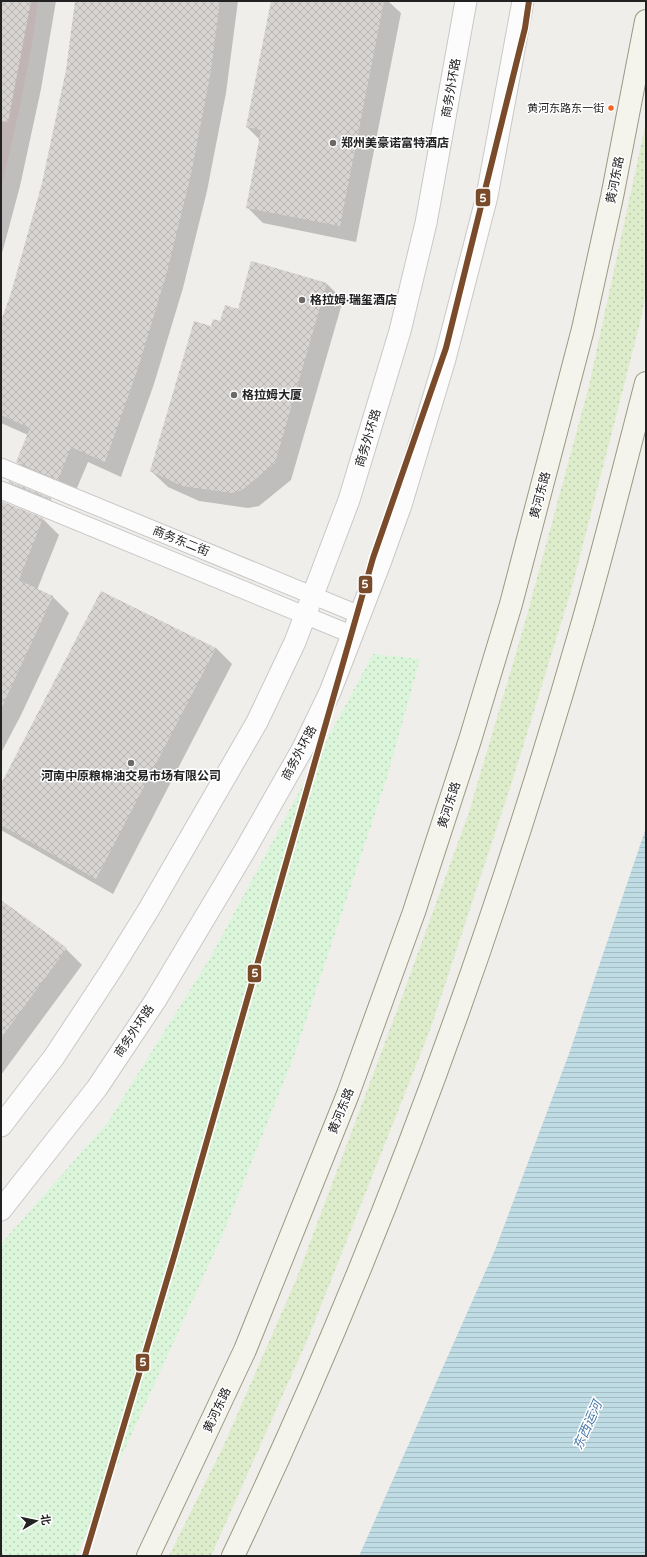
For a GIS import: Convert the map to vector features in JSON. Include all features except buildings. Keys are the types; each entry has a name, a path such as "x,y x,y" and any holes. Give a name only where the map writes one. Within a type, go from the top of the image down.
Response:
{"main road":[{"name":"黄河东路","path":"148,1556 245,1350 348,1094 414,912 470,740 511,604 583,329 612,197 646,22"},
{"path":"233,1556 316,1375 418,1121 484,937 541,762 582,624 646,383"}],"street":[{"name":"商务外环路","path":"1,1126 54,1057 110,972 149,909 257,722 295,642 349,500 400,331 426,223 466,1"},
{"name":"商务外环路","path":"1,1210 97,1088 155,1001 303,748 330,692 353,635 401,505 445,359 487,196 523,1"},
{"name":"商务东二街","path":"1,467 360,615"},
{"name":"商务东二街","path":"1,490 353,635"}],"shaded area":[{"path":"1,1 38,1 33,38 21,102 1,190"}],"green space":[{"path":"646,122 646,292 640,323 571,591 512,782 430,1030 309,1336 211,1556 169,1556 223,1447 296,1280 402,997 469,812 524,626 589,386"},
{"path":"373,654 420,659 386,781 294,1056 222,1236 76,1556 1,1556 1,1244 108,1122 210,958"}],"water":[{"name":"东西运河","path":"646,828 646,1556 359,1556 495,1250 570,1051"}],"transit line":[{"name":"5","path":"85,1556 175,1253 373,558 446,348 525,28 529,1"}],"place":[{"name":"黄河东路东一街","path":"611,108"},
{"name":"郑州美豪诺富特酒店","path":"333,143"},
{"name":"格拉姆·瑞玺酒店","path":"302,300"},
{"name":"格拉姆大厦","path":"234,395"},
{"name":"河南中原粮棉油交易市场有限公司","path":"131,763"}]}
